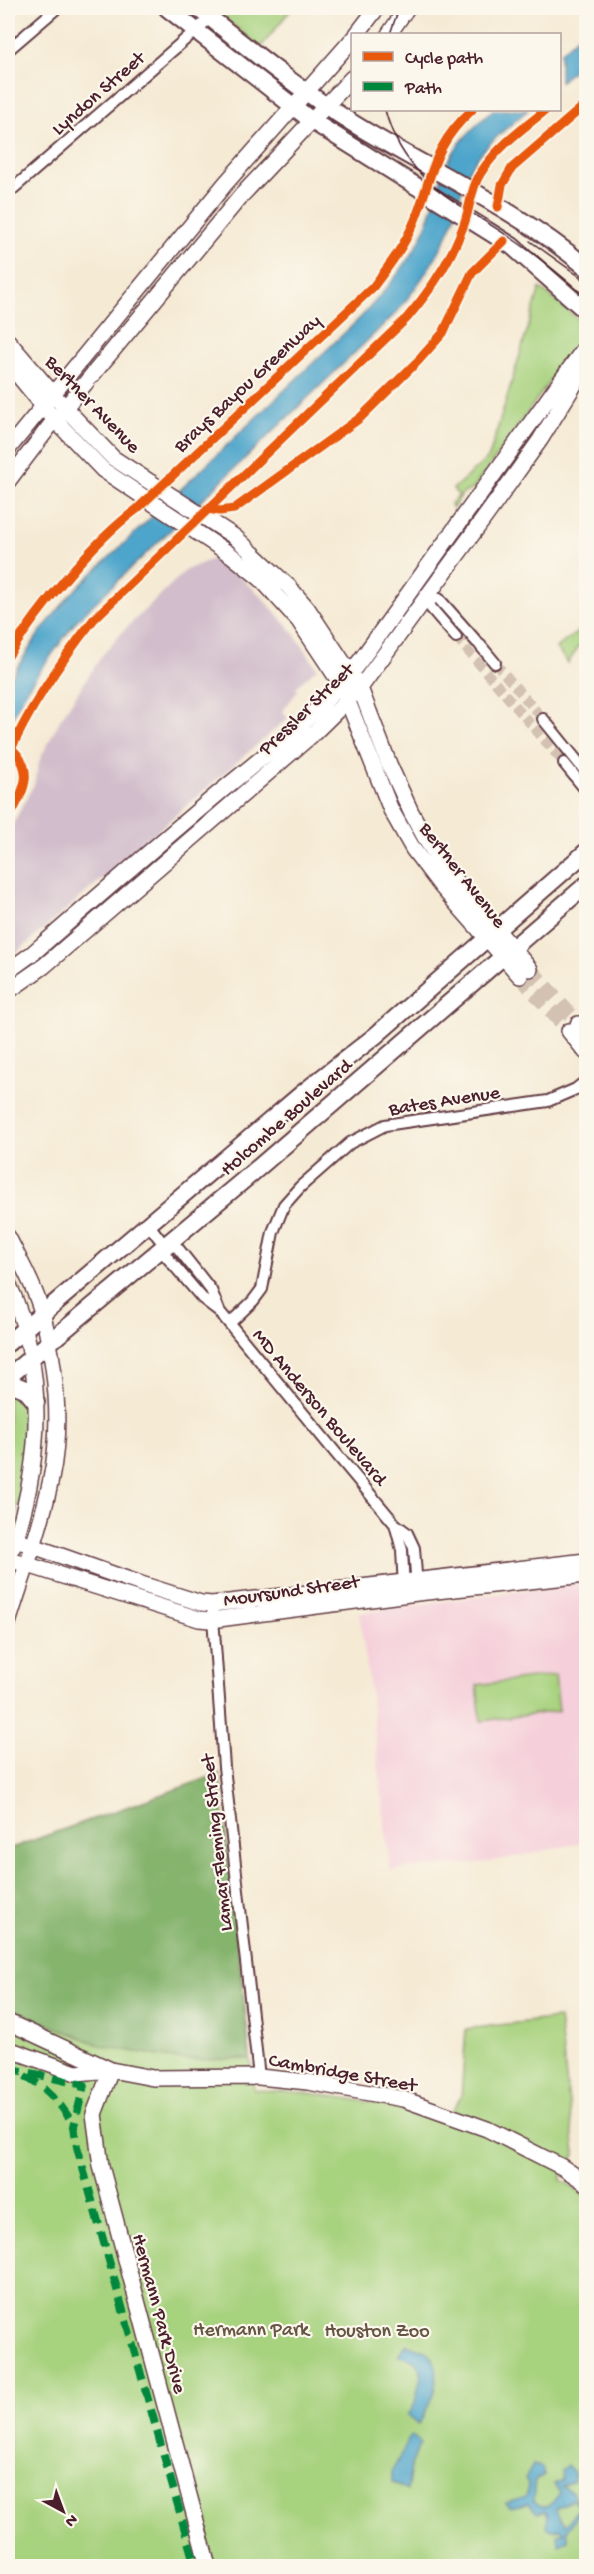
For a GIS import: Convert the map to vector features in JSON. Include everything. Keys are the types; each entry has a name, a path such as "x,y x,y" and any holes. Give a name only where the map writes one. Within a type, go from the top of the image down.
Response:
{"main road":[{"path":"167,8 312,121 388,171 512,246 586,311"},
{"path":"204,13 326,106 492,204 572,255 586,267"},
{"name":"Holcombe Boulevard","path":"8,1343 375,1036 586,852"},
{"name":"Holcombe Boulevard","path":"8,1377 165,1246 586,885"},
{"path":"375,1036 389,1053"},
{"path":"8,1382 25,1389 36,1402"}],"street":[{"path":"8,50 57,8"},
{"path":"358,33 376,8"},
{"path":"390,33 407,8"},
{"name":"Lyndon Street","path":"8,193 196,30 204,13"},
{"path":"8,450 199,216 351,41"},
{"path":"8,481 60,414 241,196 351,79"},
{"path":"199,216 214,228"},
{"name":"Bertner Avenue","path":"8,341 48,400 108,464 231,555 267,575 282,591 309,634 346,678 360,688 399,786 428,843 491,933"},
{"name":"Pressler Street","path":"8,991 44,966 261,779 360,688 494,506 586,346"},
{"name":"Bertner Avenue","path":"8,363 48,400"},
{"name":"Pressler Street","path":"8,971 33,953 131,867 251,767 307,718 346,678 480,496 586,366"},
{"path":"480,496 494,506"},
{"path":"414,585 427,595 439,599 495,663"},
{"path":"427,595 431,608 456,637"},
{"name":"Bertner Avenue","path":"346,678 348,701 384,792 413,849 525,972"},
{"path":"543,719 586,772"},
{"path":"564,763 586,790"},
{"path":"251,767 261,779"},
{"path":"384,792 399,786"},
{"path":"148,853 159,865"},
{"path":"131,867 142,880"},
{"path":"33,953 44,966"},
{"path":"578,1030 586,1052"},
{"name":"Bates Avenue","path":"230,1323 253,1301 262,1288 273,1232 284,1205 300,1187 350,1143 384,1125 548,1101 576,1089 586,1081"},
{"name":"MD Anderson Boulevard","path":"149,1225 165,1246 177,1247 211,1290 219,1311 395,1524 407,1533 414,1548 410,1587"},
{"path":"8,1237 42,1314 54,1382 56,1446 52,1477 8,1623"},
{"path":"8,1283 31,1357 36,1402 36,1445 32,1476 16,1540 8,1561"},
{"name":"Moursund Street","path":"16,1540 141,1584 201,1603 212,1604 586,1575"},
{"name":"Moursund Street","path":"8,1561 200,1619 212,1620 586,1561"},
{"name":"Lamar Fleming Street","path":"212,1604 224,1767 259,2078"},
{"name":"Cambridge Street","path":"8,2022 111,2070 153,2078 259,2078 308,2082 403,2099 487,2129 562,2167 586,2183"},
{"name":"Cambridge Street","path":"8,2049 76,2073 111,2070"},
{"name":"Hermann Park Drive","path":"111,2070 94,2114 100,2166 208,2566"}],"shaded area":[{"path":"217,557 260,595 293,632 317,668 296,687 298,691 282,711 288,718 8,960 8,834 34,784 40,759 60,720 101,657 121,633 186,570"},
{"path":"586,1582 586,1842 488,1862 390,1870 370,1689 359,1613"}],"green space":[{"path":"212,8 292,8 261,47"},
{"path":"540,288 580,321 584,327 584,333 473,489 462,494 453,508 450,504 459,496 453,489 489,457"},
{"path":"586,626 584,639 568,663 556,648"},
{"path":"8,1388 28,1402 30,1413 23,1487 8,1540"},
{"path":"555,1675 559,1711 481,1721 477,1685"},
{"name":"Hermann Park","path":"219,1774 254,2090 350,2099 445,2122 461,2097 466,2029 559,2018 575,2155 560,2179 586,2197 586,2566 8,2566 8,1845 9,1849"},
{"path":"219,1774 250,2059 183,2060 102,2046 8,2008 8,1845 9,1849"}],"water":[{"path":"586,29 586,59 561,81 561,52"},
{"path":"492,111 527,111 491,142 472,165 463,185 453,222 442,246 421,280 397,312 77,620 26,690 8,726 8,682 38,635 70,595 361,317 377,299 414,251 428,222 450,158 466,135"},
{"path":"407,2344 429,2354 436,2370 431,2399 419,2424 408,2415 413,2409 421,2371 413,2361 398,2355"},
{"path":"411,2435 421,2443 411,2465 407,2491 392,2482 392,2472"},
{"path":"533,2465 542,2467 544,2475 535,2480 533,2500 545,2507 551,2504 560,2493 554,2484 562,2480 561,2470 567,2465 574,2472 574,2481 562,2486 573,2492 574,2499 556,2508 560,2520 566,2525 579,2507 574,2502 580,2495 586,2500 586,2517 579,2513 568,2529 568,2540 558,2544 557,2534 565,2532 546,2527 548,2515 545,2511 537,2513 529,2504 511,2508 506,2503 526,2497 528,2483 525,2479"}],"tunnel":[{"path":"456,637 564,763"},
{"path":"495,663 543,719"},
{"path":"530,969 578,1024"},
{"path":"520,976 569,1031"}],"tram line":[{"path":"390,33 399,8"},
{"path":"385,111 394,135 405,155 419,173 454,201 533,253 586,297"},
{"path":"530,241 586,281"}],"marked path":[{"path":"8,2068 84,2085 74,2126 77,2147 195,2566"},
{"path":"25,2076 53,2097 74,2126"}],"cycle path":[{"path":"498,207 502,185 512,168 586,104"},
{"name":"Brays Bayou Greenway","path":"8,656 50,597 84,558 373,287 411,229 436,161 449,135 471,111"},
{"path":"8,756 46,685 94,619 407,318 432,286 446,263 458,239 480,174 502,147 545,111"},
{"path":"208,509 220,511 234,509 360,418 443,333 472,273 504,241"},
{"path":"8,820 25,783 24,766 11,748"}],"park label":[{"name":"Houston Zoo","path":"377,2329"}]}
